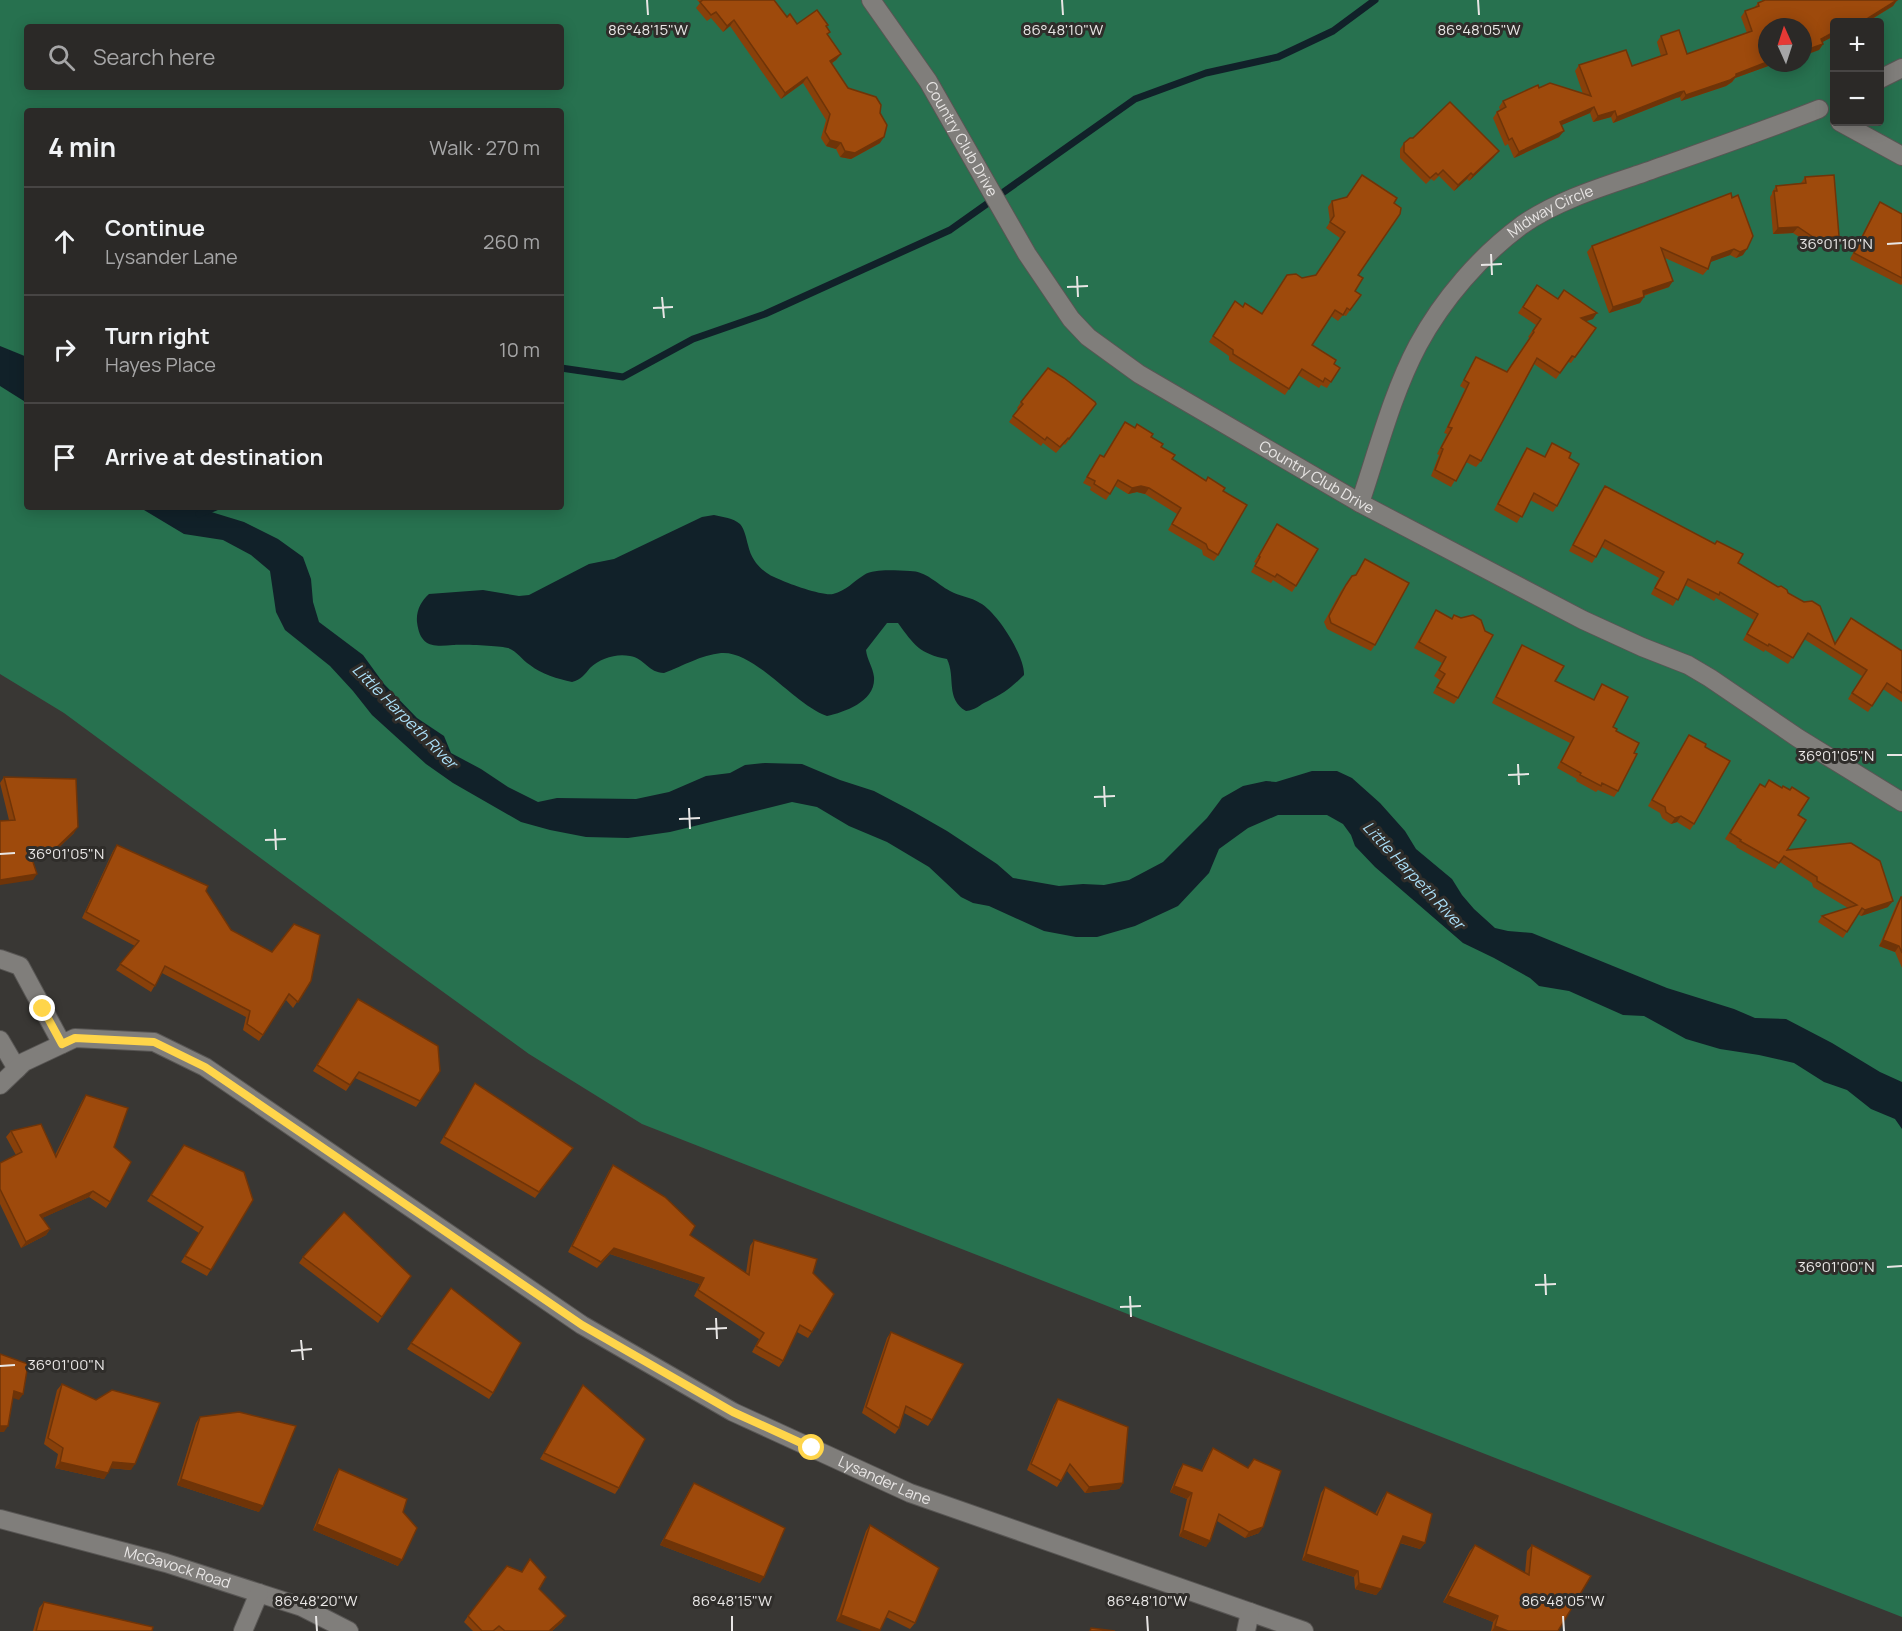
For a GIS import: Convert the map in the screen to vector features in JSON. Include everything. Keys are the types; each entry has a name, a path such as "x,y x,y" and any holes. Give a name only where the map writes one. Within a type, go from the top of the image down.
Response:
{"street":[{"name":"Country Club Drive","path":"871,0 928,81 1013,229 1071,320 1088,337 1139,374 1360,503 1583,620 1688,665 1798,738 1902,802"},
{"path":"1884,77 1902,68"},
{"name":"Midway Circle","path":"1360,503 1400,386 1417,347 1452,293 1501,242 1524,224 1579,196 1829,109"},
{"path":"1847,126 1902,156"},
{"path":"0,959 20,966 62,1044"},
{"name":"Lysander Lane","path":"0,1085 24,1062 75,1038 154,1042 205,1067 582,1325 733,1412 910,1493 1304,1631"},
{"path":"0,1040 17,1069"},
{"name":"McGavock Road","path":"0,1518 166,1563 259,1593 302,1607 349,1631"},
{"path":"243,1631 259,1593"},
{"path":"1246,1631 1250,1612"}],"green space":[{"path":"0,0 1902,0 1902,1617 642,1124 529,1054 64,713 0,674"}],"water":[{"path":"0,346 24,356 24,401 0,386"},
{"name":"Little Harpeth River","path":"144,510 205,510 244,522 278,539 303,557 311,579 313,602 319,622 363,655 384,684 417,718 444,736 451,753 538,802 557,798 636,799 669,792 706,776 730,773 745,765 802,764 874,791 912,811 997,864 1013,878 1059,886 1104,885 1129,880 1163,862 1207,818 1222,798 1243,786 1266,781 1276,782 1312,771 1337,771 1352,778 1380,803 1405,831 1416,849 1452,879 1474,909 1495,928 1532,933 1667,988 1755,1018 1786,1019 1902,1082 1902,1129 1895,1119 1871,1109 1847,1090 1824,1082 1794,1063 1720,1049 1686,1039 1644,1016 1623,1015 1569,991 1539,986 1530,978 1463,943 1375,867 1355,846 1343,824 1327,815 1278,815 1248,828 1219,849 1209,873 1178,906 1135,926 1097,937 1076,937 1044,931 989,906 973,903 961,897 929,867 887,842 849,826 817,807 792,802 670,832 628,838 586,837 521,822 453,783 426,764 372,715 330,666 285,630 276,612 270,571 251,555 223,540 184,534"},
{"path":"714,515 740,524 752,557 764,571 775,578 800,587 833,594 874,571 910,571 921,573 950,591 976,601 994,615 1009,635 1020,657 1024,675 1003,693 966,711 955,700 947,659 930,654 918,647 898,623 887,623 866,650 874,677 870,693 858,704 827,716 801,701 761,669 734,654 721,653 706,656 664,673 654,671 635,657 614,656 599,661 584,675 572,682 539,671 508,648 472,645 439,646 429,644 421,636 417,622 418,610 429,594 483,590 519,596 529,595 589,564 614,559 702,517"}],"building":[{"path":"703,0 774,0 787,17 790,14 797,24 817,10 828,25 826,26 830,32 827,34 841,54 830,61 848,88 876,97 881,105 880,113 887,125 884,137 855,153 845,151 841,143 830,140 825,132 830,114 807,77 785,93 734,20 727,26 716,12 711,15 700,2"},
{"path":"1765,0 1897,0 1868,18 1830,18 1830,34 1821,39 1823,44 1812,48 1812,18 1758,18 1758,65 1736,74 1730,80 1686,95 1684,91 1680,92 1617,117 1615,111 1598,116 1594,107 1560,122 1564,131 1519,152 1512,138 1509,140 1497,112 1506,107 1503,101 1538,85 1539,88 1550,83 1591,96 1579,65 1626,50 1632,66 1667,54 1661,36 1679,30 1687,54 1752,31 1745,11 1759,6 1758,3"},
{"path":"1450,102 1499,151 1473,175 1471,173 1458,185 1443,170 1430,178 1404,152 1404,143 1413,138"},
{"path":"1362,175 1397,198 1394,203 1401,208 1400,214 1358,275 1363,278 1355,291 1361,295 1350,310 1347,308 1343,315 1335,310 1312,345 1336,360 1334,364 1340,368 1331,382 1325,378 1323,382 1302,369 1289,389 1233,354 1233,350 1213,336 1235,301 1243,307 1245,303 1262,314 1287,275 1296,274 1302,278 1316,275 1345,232 1330,222 1334,216 1332,201 1347,197"},
{"path":"1834,175 1839,236 1816,239 1798,227 1778,228 1774,191 1777,191 1776,186 1806,183 1805,177"},
{"path":"1731,193 1732,198 1738,195 1753,236 1747,249 1740,252 1734,249 1712,257 1708,269 1661,248 1673,281 1643,291 1644,297 1613,307 1592,246"},
{"path":"1880,202 1902,214 1902,278 1854,253"},
{"path":"1537,285 1558,299 1564,290 1597,313 1581,318 1596,328 1560,373 1537,358 1481,461 1470,455 1456,481 1435,470 1443,449 1441,448 1452,428 1448,427 1469,383 1464,380 1476,357 1507,372 1541,319 1523,307"},
{"path":"1048,368 1096,404 1060,447 1047,437 1045,440 1013,416"},
{"path":"1125,422 1135,428 1137,424 1153,434 1151,437 1163,444 1161,447 1175,455 1172,459 1206,481 1208,477 1225,488 1223,491 1247,505 1218,555 1208,549 1206,544 1172,524 1181,508 1149,488 1141,486 1132,488 1118,480 1110,494 1087,477 1100,455 1104,457"},
{"path":"1552,443 1571,453 1569,458 1579,464 1557,506 1534,493 1522,517 1498,504 1527,448 1545,457"},
{"path":"1605,486 1715,544 1717,541 1743,554 1738,563 1778,587 1781,586 1804,602 1812,601 1820,606 1835,644 1851,618 1902,651 1902,693 1887,683 1872,706 1852,693 1867,670 1808,633 1793,658 1747,634 1758,614 1720,592 1719,595 1688,579 1678,600 1655,588 1664,572 1605,540 1596,557 1573,545"},
{"path":"1277,524 1318,549 1296,586 1277,574 1275,577 1255,566"},
{"path":"1365,559 1409,583 1375,645 1331,623 1329,616 1346,585 1352,576 1356,575"},
{"path":"1436,610 1452,619 1454,615 1461,618 1473,615 1481,620 1485,631 1493,635 1458,698 1437,687 1445,674 1439,670 1446,657 1419,642"},
{"path":"1522,645 1564,666 1555,681 1594,700 1602,684 1628,697 1613,727 1617,729 1616,731 1639,743 1634,753 1637,754 1618,791 1602,783 1601,786 1561,762 1574,737 1496,697"},
{"path":"1689,735 1730,761 1694,824 1681,816 1675,818 1666,812 1665,807 1652,800"},
{"path":"4,777 76,779 78,827 55,849 29,850 37,874 0,880 0,821 15,820"},
{"path":"1769,780 1782,788 1783,786 1790,790 1792,787 1809,798 1798,815 1806,820 1787,850 1851,843 1880,861 1893,901 1865,910 1862,908 1847,932 1822,916 1857,905 1817,881 1817,877 1784,856 1779,863 1730,833 1760,784 1765,787"},
{"path":"117,845 208,886 206,891 231,930 272,952 294,924 320,935 311,981 298,1002 289,994 263,1035 247,1024 250,1011 165,966 155,986 120,964 139,941 86,912"},
{"path":"1901,897 1902,953 1899,946 1883,940"},
{"path":"358,999 438,1046 440,1071 420,1101 359,1072 350,1085 317,1065"},
{"path":"475,1083 573,1148 539,1192 444,1137"},
{"path":"86,1095 128,1108 114,1147 131,1162 110,1202 93,1191 40,1215 50,1229 26,1242 0,1189 0,1163 22,1152 11,1131 41,1124 56,1157"},
{"path":"184,1145 244,1172 253,1200 211,1270 185,1256 203,1227 151,1195"},
{"path":"613,1165 665,1197 695,1226 690,1235 749,1275 754,1240 817,1259 813,1273 834,1294 812,1332 800,1325 783,1361 756,1346 764,1333 698,1290 704,1278 614,1248 601,1262 572,1246"},
{"path":"344,1212 411,1276 382,1317 303,1257"},
{"path":"451,1288 521,1343 493,1393 411,1343"},
{"path":"891,1332 963,1364 932,1420 906,1406 899,1428 866,1407"},
{"path":"0,1354 28,1364 23,1394 14,1391 8,1426 0,1426"},
{"path":"62,1384 96,1400 112,1390 160,1403 135,1464 113,1462 108,1473 60,1462 63,1448 48,1438"},
{"path":"583,1385 645,1439 619,1488 544,1453"},
{"path":"1058,1399 1128,1427 1123,1483 1089,1487 1070,1464 1061,1481 1031,1464"},
{"path":"239,1412 296,1426 263,1506 181,1479 200,1417"},
{"path":"1213,1448 1248,1468 1254,1459 1281,1471 1263,1527 1249,1532 1219,1514 1210,1541 1183,1530 1192,1493 1174,1486 1183,1464 1202,1471"},
{"path":"339,1469 407,1499 403,1512 417,1528 402,1560 317,1524"},
{"path":"694,1483 785,1528 764,1577 664,1539"},
{"path":"1325,1487 1377,1515 1387,1492 1432,1514 1425,1543 1403,1536 1381,1589 1359,1583 1358,1571 1306,1554"},
{"path":"870,1525 939,1568 915,1623 889,1611 880,1630 841,1615"},
{"path":"1475,1545 1529,1575 1532,1545 1591,1576 1558,1631 1508,1631 1495,1626 1498,1616 1448,1596"},
{"path":"530,1559 546,1577 539,1589 566,1616 549,1631 505,1631 499,1626 493,1631 482,1631 468,1616 507,1566 522,1572"},
{"path":"44,1602 153,1627 152,1631 36,1631"},
{"path":"1091,1628 1115,1631 1090,1631"}],"waterway":[{"path":"564,368 623,377 693,339 765,314 950,230 1135,99 1206,73 1278,57 1333,31 1375,0"},
{"path":"199,514 209,510"}],"route":[{"path":"43,1009 62,1044 75,1038 154,1042 205,1067 582,1325 733,1412 812,1448"}]}
